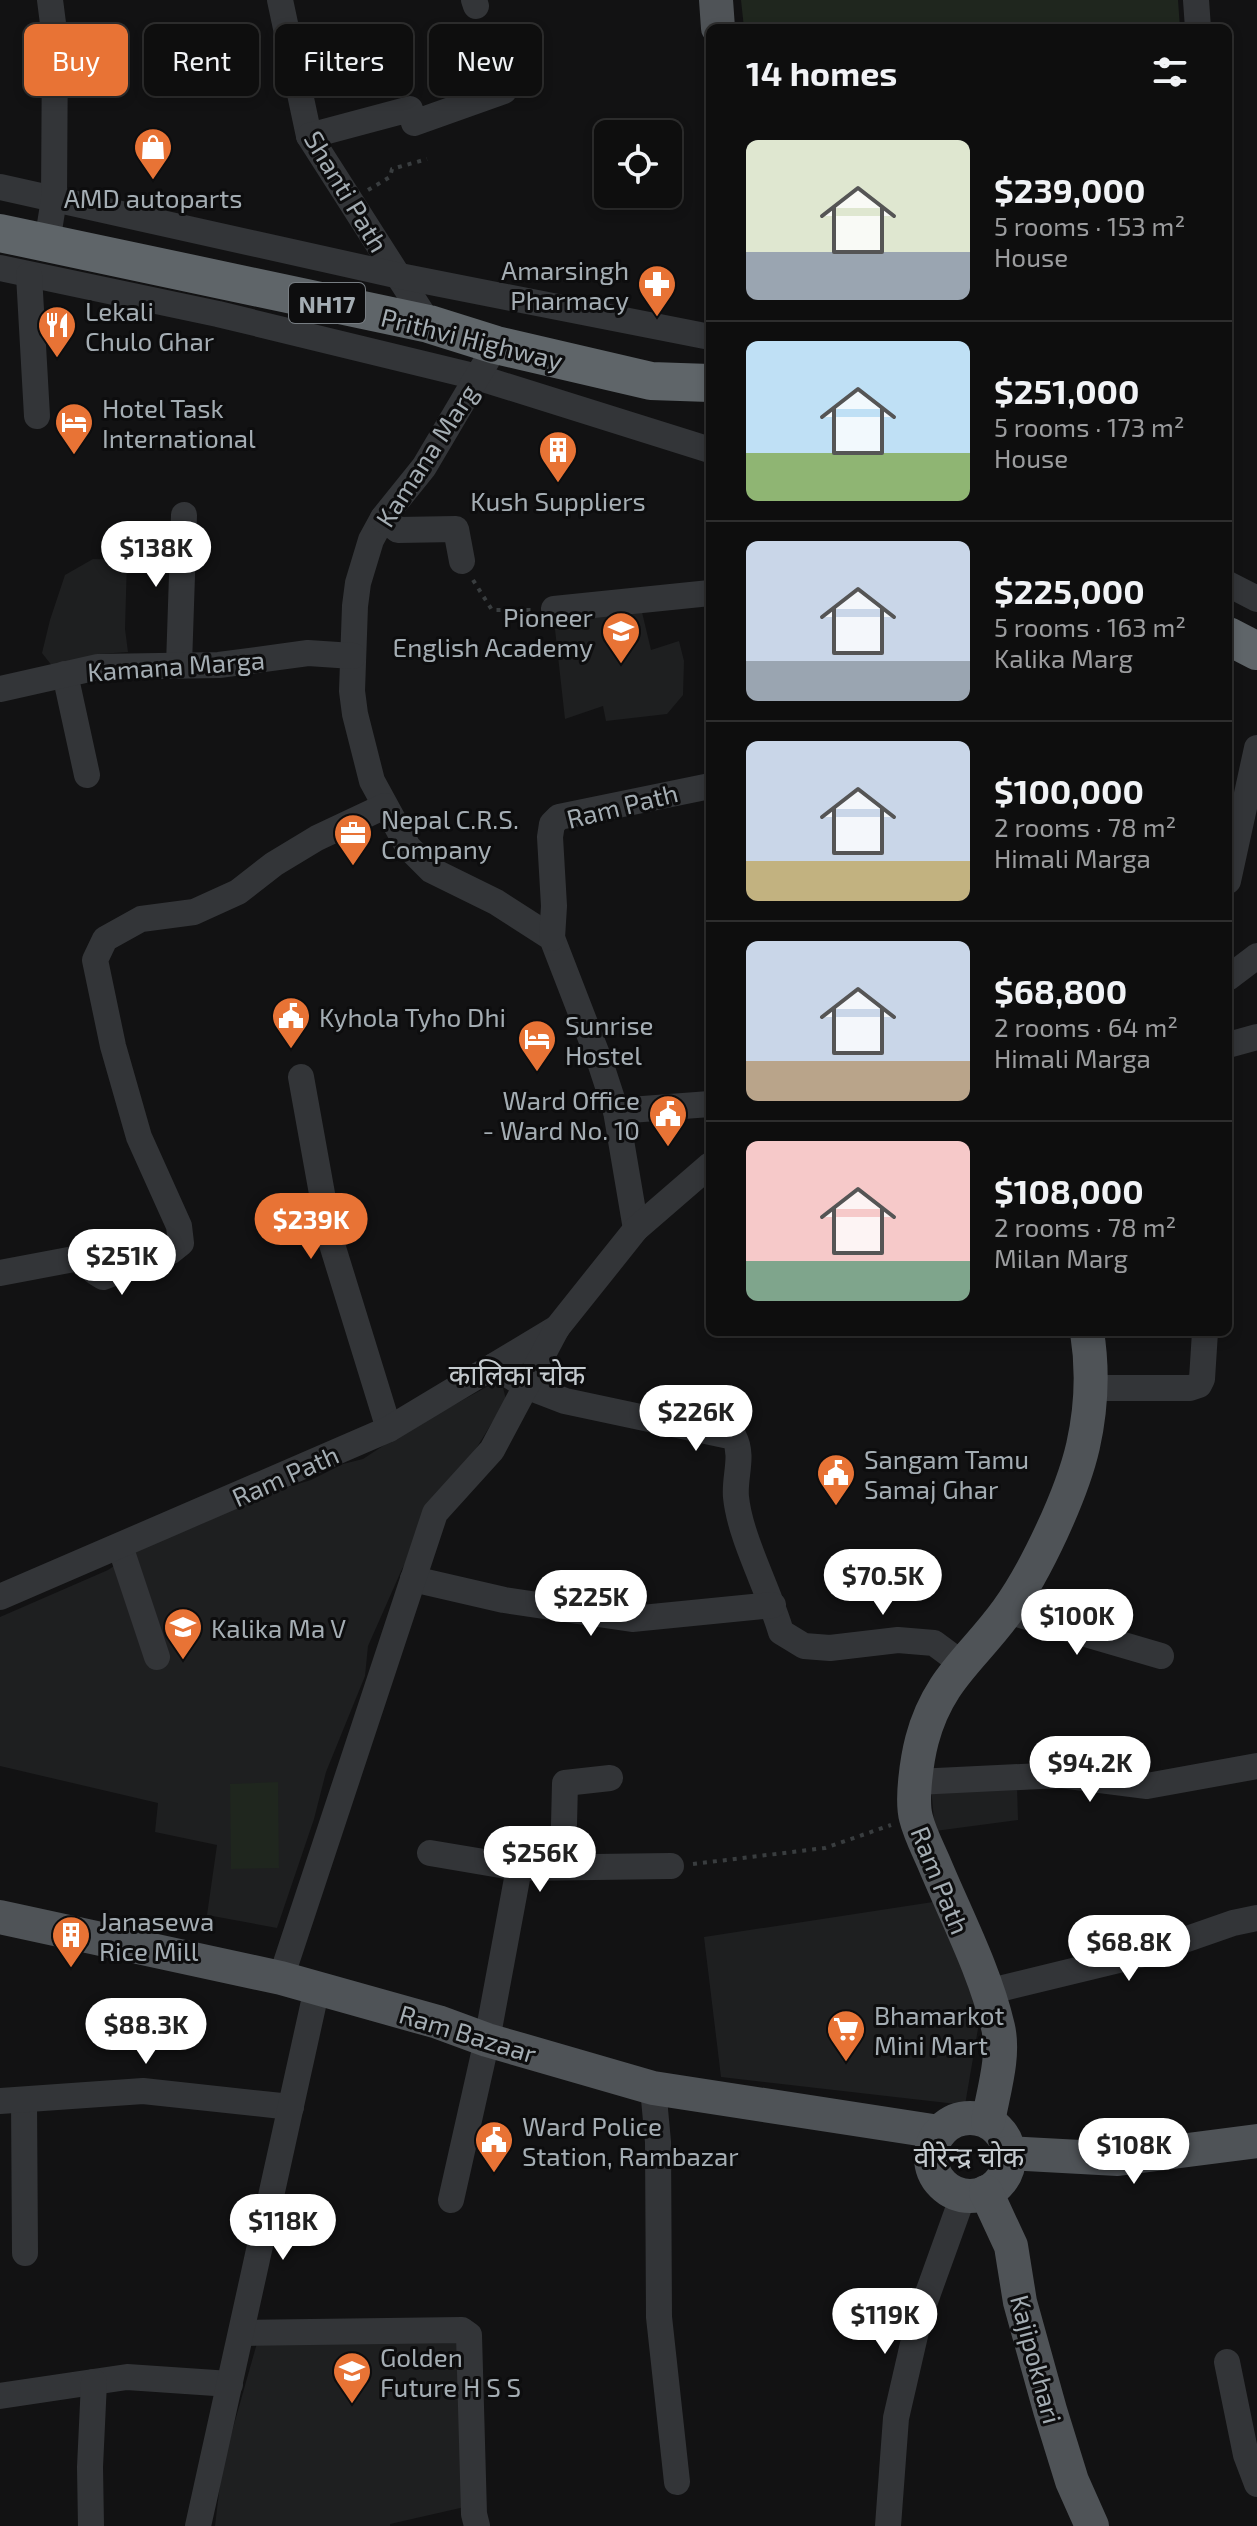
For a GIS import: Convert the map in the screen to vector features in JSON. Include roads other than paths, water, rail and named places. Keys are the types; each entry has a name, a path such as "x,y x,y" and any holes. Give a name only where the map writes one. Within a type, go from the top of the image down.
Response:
{"highway":[{"name":"Prithvi Highway","path":"0,233 38,259 429,324 487,361 651,381 706,383"},
{"path":"651,381 706,405"},
{"path":"1232,638 1257,651"}],"main road":[{"path":"716,0 718,24"},
{"name":"Ram Path","path":"988,2122 1000,2043 987,1992 915,1816 916,1782 921,1743 933,1706 961,1663 1007,1611 1040,1556 1067,1491 1083,1447 1091,1388 1087,1336"},
{"name":"Ram Bazaar","path":"0,1917 281,1978 653,2088 939,2132"},
{"path":"962,2118 988,2122 1005,2141 1008,2153 1003,2176 971,2192 943,2185 931,2165 933,2142 939,2132 949,2123 962,2118"},
{"path":"1008,2153 1118,2159 1257,2141"},
{"name":"Kajipokhari","path":"971,2192 1011,2246 1020,2302 1050,2410 1072,2481 1092,2526"}],"street":[{"path":"37,416 38,259 54,199 55,39 50,0"},
{"name":"Shanti Path","path":"280,0 309,136 429,324"},
{"path":"1196,0 1198,24"},
{"path":"309,136 410,109 414,123 490,96"},
{"path":"0,187 400,276 706,336"},
{"path":"0,268 38,259 218,314 487,361 705,443"},
{"name":"Kamana Marg","path":"487,361 424,467 383,518 371,540 358,583 353,656 355,714 372,781 408,847 431,870 496,902 552,938"},
{"path":"179,665 184,515"},
{"path":"383,518 398,530 456,529 462,561"},
{"path":"1232,586 1257,599"},
{"path":"554,609 706,593"},
{"name":"Kamana Marga","path":"0,689 98,667 219,665 308,653 353,656"},
{"path":"65,674 87,775"},
{"path":"1232,863 1257,748"},
{"name":"Ram Path","path":"552,938 554,906 550,837 552,824 559,817 706,787"},
{"path":"0,1273 74,1259 87,1260 103,1277 171,1251 181,1243 179,1226 139,1137 113,1046 95,960 105,939 141,919 194,912 238,892 274,864 317,838 385,806"},
{"path":"552,938 616,1111 636,1229"},
{"path":"1232,975 1257,956"},
{"path":"1232,1044 1257,1037"},
{"path":"301,1077 330,1238 389,1429"},
{"path":"616,1111 706,1104"},
{"path":"281,1978 435,1513 492,1450 557,1328 636,1229 706,1168"},
{"name":"Ram Path","path":"7,1586 120,1546 389,1429 557,1328"},
{"path":"1091,1388 1190,1388 1199,1385 1205,1336"},
{"path":"494,1366 526,1386 565,1401 734,1437 739,1458 735,1487 738,1514 781,1632 804,1646 830,1648 898,1640 934,1643 961,1663"},
{"path":"120,1546 157,1657"},
{"path":"413,1579 504,1600 632,1619 773,1605"},
{"path":"1007,1611 1161,1656"},
{"path":"916,1782 1061,1775 1147,1786 1257,1766"},
{"path":"563,1867 565,1783 610,1778"},
{"path":"430,1853 519,1868 671,1866"},
{"path":"451,2200 487,2040 519,1868"},
{"path":"987,1992 1147,1953 1233,1923 1257,1918"},
{"path":"198,2526 317,1988"},
{"path":"653,2088 658,2142 659,2317 677,2482"},
{"path":"25,2253 12,2101 143,2091 291,2107"},
{"path":"888,2526 896,2418 919,2318 959,2207 971,2192"},
{"path":"242,2333 462,2330 469,2335 474,2514 477,2526"},
{"path":"1227,2362 1246,2455 1257,2484"},
{"path":"0,2396 127,2377 230,2384"},
{"path":"91,2526 94,2382"}],"place":[{"name":"AMD autoparts","path":"153,181"},
{"name":"Amarsingh Pharmacy","path":"657,318"},
{"name":"Lekali Chulo Ghar","path":"57,359"},
{"name":"Hotel Task International","path":"74,456"},
{"name":"Kush Suppliers","path":"558,484"},
{"name":"Pioneer English Academy","path":"621,665"},
{"name":"Nepal C.R.S. Company","path":"353,867"},
{"name":"Kyhola Tyho Dhi","path":"291,1050"},
{"name":"Sunrise Hostel","path":"537,1073"},
{"name":"Ward Office - Ward No. 10","path":"668,1148"},
{"name":"Sangam Tamu Samaj Ghar","path":"836,1507"},
{"name":"Kalika Ma V","path":"183,1661"},
{"name":"Janasewa Rice Mill","path":"71,1969"},
{"name":"Bhamarkot Mini Mart","path":"846,2063"},
{"name":"Ward Police Station, Rambazar","path":"494,2174"},
{"name":"Golden Future H S S","path":"352,2405"}],"district":[{"name":"कालिका चोक","path":"517,1374"},
{"name":"वीरेन्द्र चोक","path":"969,2156"}]}
